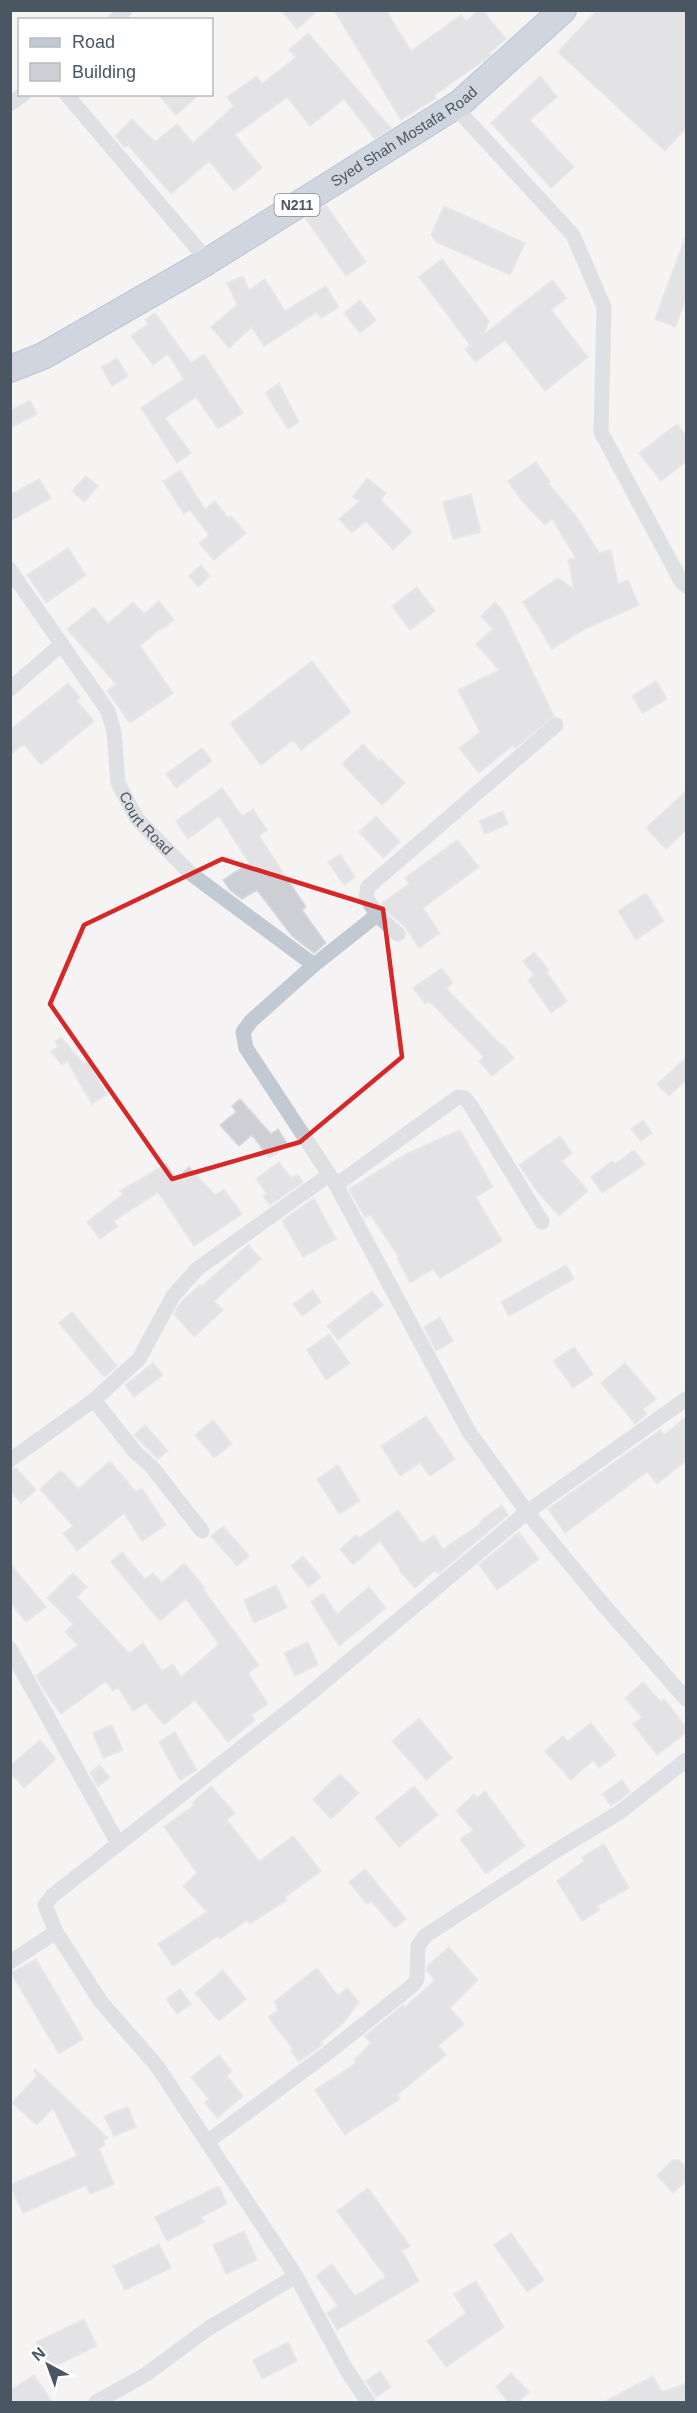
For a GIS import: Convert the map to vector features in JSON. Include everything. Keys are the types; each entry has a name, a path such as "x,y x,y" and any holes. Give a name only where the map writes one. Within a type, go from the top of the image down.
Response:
{"highway":[{"name":"Syed Shah Mostafa Road","path":"10,369 43,357 208,261 454,107 563,10"}],"street":[{"path":"68,96 208,261"},
{"path":"454,107 573,235 604,307 601,432 681,581 687,586"},
{"name":"Court Road","path":"10,570 108,711 114,732 118,783 137,819 190,873 314,965"},
{"path":"10,689 62,644"},
{"path":"398,934 377,915 366,897 368,887 556,725"},
{"path":"377,915 314,965 251,1021 243,1032 246,1048 333,1180 469,1432 527,1512 602,1604 687,1699"},
{"path":"10,1460 94,1400 139,1359 173,1296 197,1269 458,1097 465,1098 471,1106 542,1222"},
{"path":"368,2403 346,2369 296,2276 158,2066 101,2002 56,1932 45,1905 48,1900 118,1843 306,1697 527,1512 687,1399"},
{"path":"94,1400 202,1530"},
{"path":"10,1648 118,1843"},
{"path":"207,2142 329,2052 412,1985 417,1979 418,1946 425,1936 620,1812 685,1765"},
{"path":"10,1962 56,1932"},
{"path":"96,2403 145,2375 209,2328 296,2276"}],"highlighted area":[{"path":"222,859 383,909 402,1057 300,1142 172,1179 50,1004 84,925"}],"building":[{"path":"281,10 318,10 297,29"},
{"path":"334,10 386,10 411,51 461,15 466,21 479,10 482,10 506,39 489,53 491,55 435,95 436,98 401,120"},
{"path":"597,10 687,10 687,127 665,151 558,52"},
{"path":"308,33 391,128 375,139 344,99 310,126 287,97 235,135 262,168 234,191 209,161 171,194 128,145 125,148 115,136 132,119 155,142 177,124 193,143 234,106 227,97 257,76 262,84 296,57 289,50"},
{"path":"540,76 557,97 530,120 574,167 551,188 491,123"},
{"path":"160,96 198,96 176,115"},
{"path":"326,205 366,262 346,276 305,218"},
{"path":"444,206 525,243 510,275 436,242 431,235"},
{"path":"685,238 687,297 675,327 655,319"},
{"path":"442,259 489,321 483,335 552,280 567,298 551,310 588,357 545,391 505,340 475,362 465,349 470,345 419,277"},
{"path":"243,276 249,290 265,279 285,311 326,286 339,307 321,318 317,312 264,346 252,327 229,348 211,327 237,305 227,283"},
{"path":"360,300 376,320 360,333 344,313"},
{"path":"155,313 191,363 204,354 243,413 218,429 196,397 165,418 191,453 177,463 141,408 184,379 168,354 153,365 131,336 148,324 145,320"},
{"path":"117,358 128,376 112,386 101,367"},
{"path":"279,383 299,422 288,429 265,393"},
{"path":"30,400 37,414 10,428 10,411"},
{"path":"677,424 687,436 687,461 661,481 639,453"},
{"path":"536,462 550,482 548,483 576,516 599,553 611,550 618,584 628,580 639,605 585,629 552,649 523,602 558,578 574,589 568,560 576,558 552,519 545,525 522,501 508,481"},
{"path":"180,470 205,509 215,501 228,518 231,516 246,533 214,560 199,543 209,535 190,510 184,514 163,481"},
{"path":"86,476 98,486 84,502 72,491"},
{"path":"367,478 386,493 381,500 412,532 393,550 366,521 352,533 339,519 360,501 353,497"},
{"path":"39,479 51,498 10,521 10,495"},
{"path":"471,494 481,532 453,539 443,502"},
{"path":"68,548 86,575 46,603 27,575"},
{"path":"201,565 210,576 198,587 189,576"},
{"path":"417,587 435,611 410,630 392,606"},
{"path":"159,601 174,620 140,646 173,693 130,723 107,691 116,684 67,629 94,607 108,624 133,602 144,614"},
{"path":"495,602 503,611 554,716 515,748 513,745 479,773 459,748 480,732 458,690 499,670 476,644 493,629 481,616"},
{"path":"312,661 351,712 301,750 293,740 261,765 230,724"},
{"path":"656,681 667,699 642,713 632,696"},
{"path":"68,683 80,698 77,701 94,721 41,765 24,744 10,755 10,730"},
{"path":"363,744 405,783 382,805 342,764"},
{"path":"202,748 212,761 176,788 166,774"},
{"path":"222,788 242,816 253,809 267,830 259,836 306,907 302,910 326,943 314,953 292,936 257,890 242,899 230,890 223,880 249,863 219,816 188,839 176,821"},
{"path":"687,790 687,829 666,849 646,828"},
{"path":"503,811 508,824 485,834 479,821"},
{"path":"376,816 400,842 383,858 359,832"},
{"path":"457,840 479,867 423,908 440,933 419,948 405,927 389,913 382,903 409,884 405,878"},
{"path":"340,854 355,877 344,885 328,862"},
{"path":"646,893 664,921 636,940 618,911"},
{"path":"534,952 549,970 547,972 567,1001 551,1013 528,980 534,975 523,961"},
{"path":"442,968 453,983 446,988 514,1058 492,1076 479,1061 484,1057 429,1001 425,1004 413,988"},
{"path":"61,1037 84,1064 88,1061 107,1095 92,1104 67,1061 62,1065 51,1052 58,1046 55,1041"},
{"path":"687,1057 687,1079 669,1096 657,1084"},
{"path":"240,1099 271,1134 278,1129 288,1145 269,1158 252,1135 239,1146 220,1125 236,1112 232,1106"},
{"path":"643,1120 652,1133 641,1141 631,1129"},
{"path":"460,1130 493,1187 476,1197 502,1241 440,1278 433,1269 410,1283 397,1258 399,1257 370,1214 365,1218 349,1189 406,1154"},
{"path":"560,1136 572,1153 562,1161 588,1191 559,1216 537,1191 519,1165"},
{"path":"634,1150 645,1164 602,1193 591,1177 612,1161 615,1164"},
{"path":"279,1162 291,1178 298,1174 303,1182 270,1205 263,1196 267,1194 256,1179"},
{"path":"166,1164 176,1179 189,1167 215,1195 224,1189 242,1214 194,1246 158,1192 114,1221 118,1226 100,1239 87,1222 123,1194 120,1191"},
{"path":"314,1198 336,1239 303,1257 282,1221"},
{"path":"248,1245 261,1259 214,1301 223,1310 194,1337 174,1314 181,1302"},
{"path":"566,1265 574,1279 509,1316 501,1302"},
{"path":"313,1290 321,1302 302,1316 293,1304"},
{"path":"372,1291 383,1305 338,1340 327,1326"},
{"path":"72,1312 117,1366 104,1377 59,1323"},
{"path":"440,1317 453,1341 436,1351 424,1327"},
{"path":"329,1334 350,1363 326,1380 307,1350"},
{"path":"574,1347 593,1374 573,1388 553,1361"},
{"path":"153,1363 163,1375 134,1397 125,1385"},
{"path":"625,1363 656,1399 643,1409 647,1414 635,1424 601,1383"},
{"path":"426,1416 455,1459 430,1476 420,1463 400,1476 381,1446"},
{"path":"687,1416 687,1460 657,1484 647,1472 565,1533 548,1509 660,1430 664,1435"},
{"path":"213,1420 232,1444 214,1458 195,1435"},
{"path":"145,1425 168,1451 158,1459 134,1435"},
{"path":"110,1461 136,1492 142,1488 166,1525 142,1541 124,1513 77,1551 63,1533 73,1526 40,1489 61,1470 78,1489"},
{"path":"338,1465 360,1501 339,1514 317,1479"},
{"path":"16,1468 36,1490 21,1503 10,1491 10,1470"},
{"path":"502,1505 508,1515 438,1574 435,1570 415,1588 399,1570 380,1541 353,1565 340,1549 356,1535 359,1538 398,1510 422,1543 434,1535 443,1549 482,1523 480,1521"},
{"path":"223,1526 249,1556 237,1566 211,1536"},
{"path":"519,1532 539,1559 497,1590 479,1565"},
{"path":"122,1552 145,1579 153,1573 162,1583 184,1563 205,1588 203,1589 259,1665 248,1673 268,1704 251,1715 255,1720 228,1742 195,1700 164,1725 146,1703 133,1711 118,1687 113,1691 106,1681 61,1714 36,1676 78,1645 65,1632 73,1624 47,1598 73,1573 87,1587 77,1597 129,1653 143,1643 162,1671 173,1664 181,1677 219,1644 186,1599 160,1621 111,1562"},
{"path":"303,1556 321,1577 309,1587 291,1566"},
{"path":"10,1563 46,1607 26,1622 10,1602"},
{"path":"276,1585 287,1608 254,1623 244,1600"},
{"path":"369,1587 386,1608 339,1646 311,1602 323,1593 337,1614"},
{"path":"308,1642 318,1665 295,1676 284,1653"},
{"path":"643,1682 661,1702 664,1699 687,1728 687,1732 657,1755 633,1724 642,1717 625,1698"},
{"path":"419,1718 452,1758 426,1780 392,1741"},
{"path":"591,1723 616,1755 599,1768 593,1760 571,1780 545,1751 563,1736 568,1741"},
{"path":"112,1725 123,1750 103,1758 93,1733"},
{"path":"175,1732 197,1770 180,1780 159,1742"},
{"path":"40,1740 56,1759 24,1788 10,1772 10,1766"},
{"path":"99,1765 110,1777 98,1787 90,1773"},
{"path":"340,1774 359,1793 331,1819 313,1799"},
{"path":"622,1780 630,1792 611,1806 602,1794"},
{"path":"211,1786 235,1813 227,1820 259,1861 293,1836 321,1871 285,1897 287,1900 250,1924 247,1920 220,1939 218,1936 173,1966 158,1944 207,1912 183,1886 197,1873 164,1827 194,1805 192,1803"},
{"path":"414,1786 438,1815 399,1847 375,1818"},
{"path":"485,1791 525,1846 486,1874 460,1839 473,1830 456,1811 474,1794 477,1798"},
{"path":"604,1844 629,1888 597,1906 600,1910 582,1921 557,1881 584,1861 582,1857"},
{"path":"365,1869 406,1919 395,1928 371,1901 367,1904 349,1882"},
{"path":"449,1947 478,1980 450,2008 464,2024 438,2046 446,2055 397,2095 400,2099 345,2135 315,2090 356,2063 354,2060 371,2043 365,2036 403,2005 405,2007 435,1980 427,1971 427,1966"},
{"path":"36,1959 83,2039 59,2054 11,1973"},
{"path":"317,1968 338,1996 347,1988 359,2002 344,2022 321,2042 323,2044 299,2062 291,2051 293,2049 268,2017 278,2010 274,2002"},
{"path":"223,1970 246,1999 219,2021 195,1993"},
{"path":"180,1989 191,2004 177,2014 166,1999"},
{"path":"219,2055 232,2071 227,2076 243,2096 217,2118 205,2103 209,2099 191,2077"},
{"path":"35,2069 108,2138 103,2140 105,2145 99,2148 114,2184 90,2194 86,2185 23,2213 10,2185 77,2156 53,2108 37,2125 12,2103 37,2076"},
{"path":"128,2107 136,2127 114,2136 104,2116"},
{"path":"673,2160 679,2160 687,2168 687,2181 673,2193 657,2175"},
{"path":"219,2186 227,2204 201,2217 204,2222 167,2241 155,2217"},
{"path":"368,2188 410,2246 402,2251 419,2281 337,2330 327,2313 338,2306 316,2276 332,2264 355,2296 386,2277 337,2211"},
{"path":"244,2231 257,2260 226,2274 213,2245"},
{"path":"511,2233 544,2280 527,2292 494,2245"},
{"path":"159,2244 171,2268 125,2290 113,2266"},
{"path":"476,2281 504,2327 446,2367 427,2341 466,2313 454,2294"},
{"path":"84,2319 97,2346 49,2369 36,2342"},
{"path":"288,2342 297,2361 262,2379 253,2360"},
{"path":"380,2371 391,2387 376,2397 366,2381"},
{"path":"511,2373 529,2392 518,2403 509,2403 496,2387"},
{"path":"34,2375 53,2403 10,2403 10,2391"},
{"path":"653,2376 662,2392 687,2383 687,2403 602,2403"}]}
